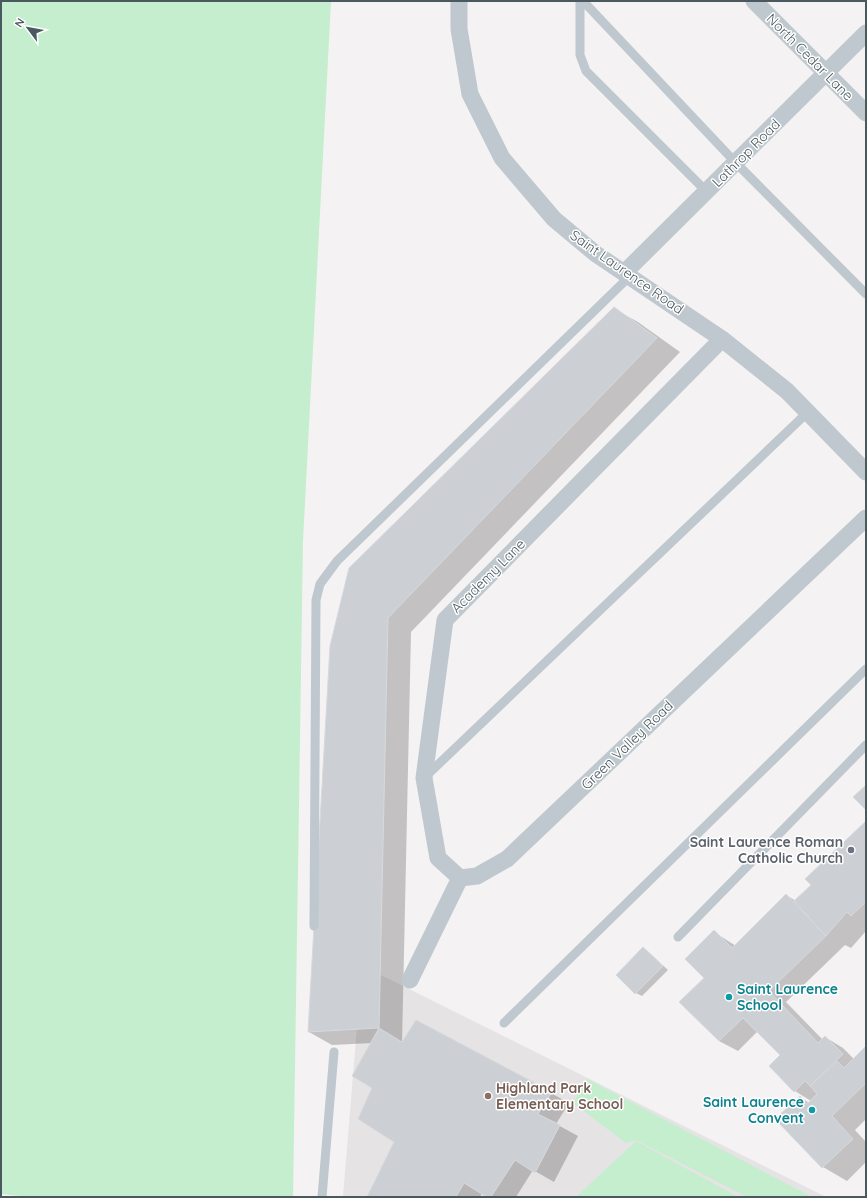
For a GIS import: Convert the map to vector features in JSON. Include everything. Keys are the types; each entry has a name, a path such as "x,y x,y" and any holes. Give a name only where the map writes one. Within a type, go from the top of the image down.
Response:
{"street":[{"name":"Saint Laurence Road","path":"459,1 459,29 470,94 502,158 554,219 596,254 722,339 787,391 866,472"},
{"name":"North Cedar Lane","path":"754,1 866,113"},
{"name":"Lathrop Road","path":"627,274 736,163 828,74 866,33"},
{"name":"Academy Lane","path":"460,878 438,858 424,778 445,620 722,339"},
{"name":"Green Valley Road","path":"460,878 477,876 507,859 866,518"},
{"path":"410,980 460,878"}],"lane":[{"path":"580,1 580,55 586,71 707,192"},
{"path":"583,1 736,163 866,294"},
{"path":"314,926 316,600 320,584 337,560 627,274"},
{"path":"424,778 808,412"},
{"path":"504,1023 866,669"},
{"path":"678,937 866,745"},
{"path":"322,1197 334,1052"}],"shaded area":[{"name":"Highland Park Elementary School","path":"362,966 391,980 826,1197 343,1197"}],"green space":[{"path":"1,1 331,1 303,541 293,1197 29,1197 1,1194"},
{"path":"587,1079 812,1197 747,1197 636,1140 626,1143 573,1103"},
{"path":"636,1141 738,1197 576,1197"}],"building":[{"path":"614,307 657,338 388,618 379,1028 308,1032 330,646 349,568"},
{"name":"Saint Laurence Roman Catholic Church","path":"866,785 866,810 853,797"},
{"name":"Saint Laurence Roman Catholic Church","path":"866,821 866,902 851,916 847,912 826,936 794,901 811,885 805,879"},
{"name":"Saint Laurence School","path":"786,894 826,936 769,991 818,1043 825,1036 843,1054 810,1086 805,1081 794,1092 769,1066 780,1055 743,1018 719,1041 679,1002 704,978 685,959 714,930 732,948"},
{"path":"643,947 663,966 635,994 616,975"},
{"name":"Highland Park Elementary School","path":"416,1020 552,1092 538,1114 560,1125 535,1173 515,1160 491,1197 487,1197 464,1183 456,1197 367,1197 394,1142 358,1119 372,1088 352,1076 379,1028 402,1042"},
{"name":"Saint Laurence Convent","path":"866,1046 866,1083 832,1116 853,1139 822,1168 775,1119 800,1096 807,1104 817,1094 810,1086 837,1061 844,1068"}],"place":[{"name":"Saint Laurence Roman Catholic Church","path":"851,850"},
{"name":"Saint Laurence School","path":"729,997"},
{"name":"Highland Park Elementary School","path":"488,1096"},
{"name":"Saint Laurence Convent","path":"812,1110"}]}
